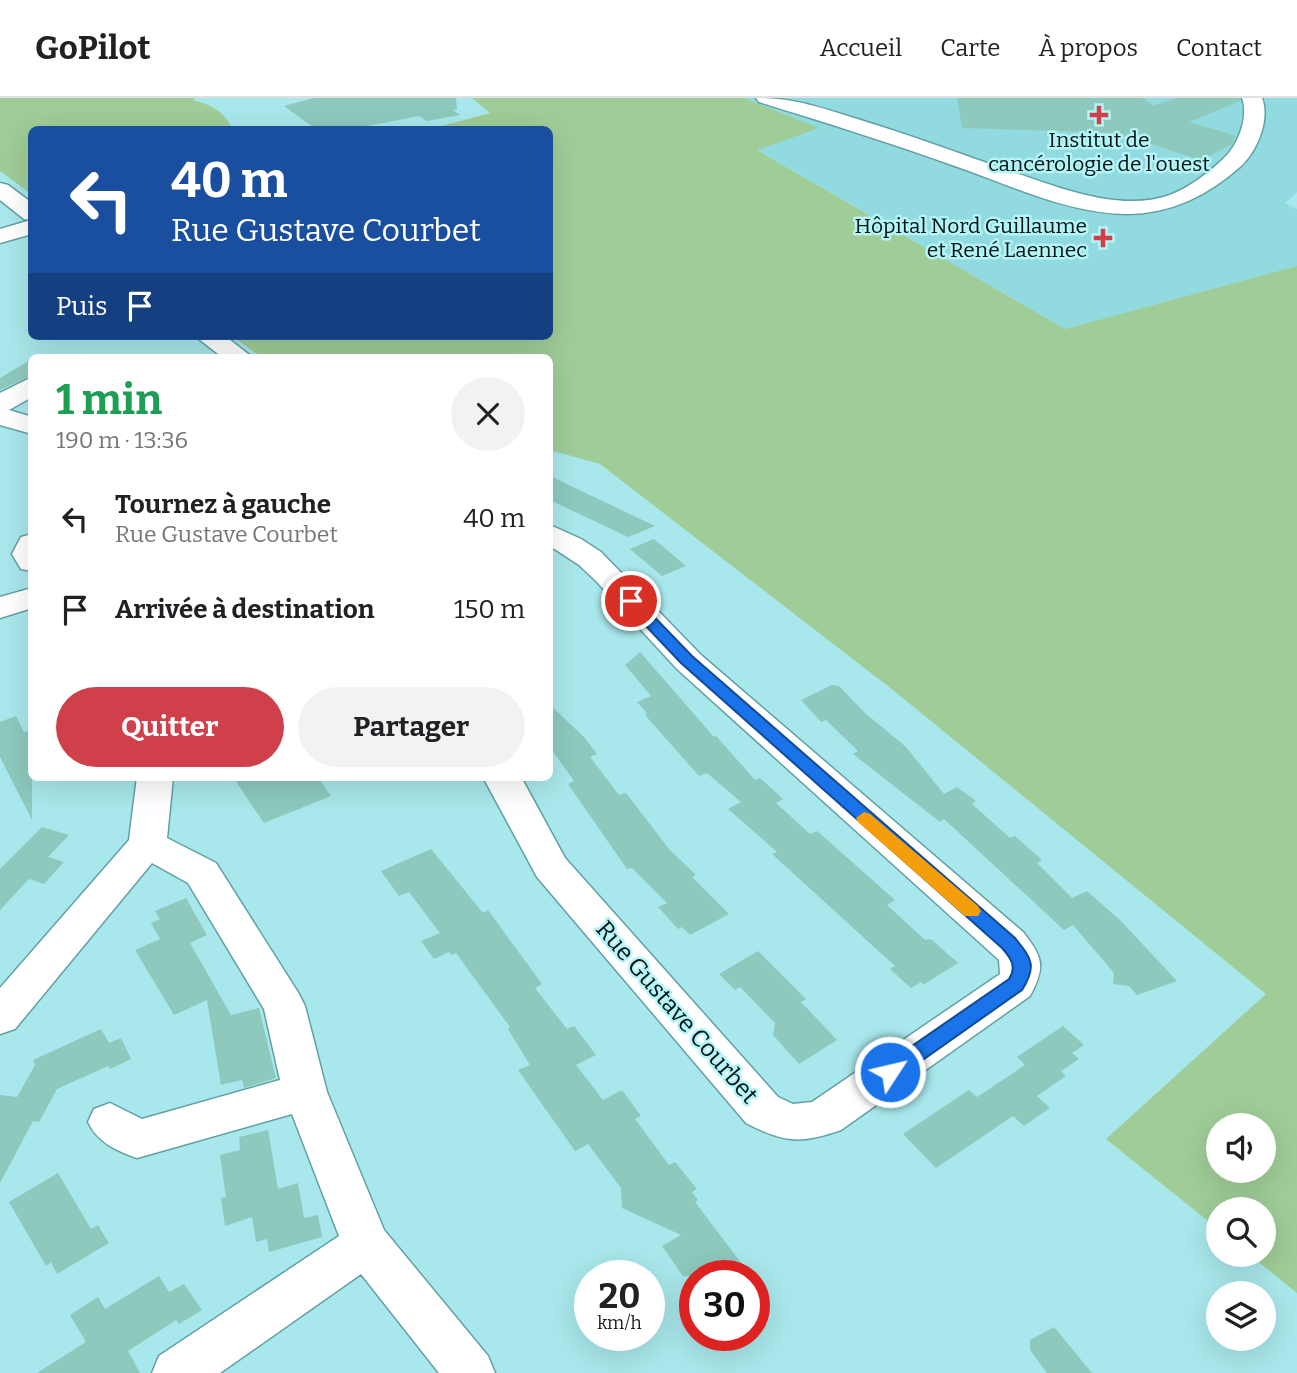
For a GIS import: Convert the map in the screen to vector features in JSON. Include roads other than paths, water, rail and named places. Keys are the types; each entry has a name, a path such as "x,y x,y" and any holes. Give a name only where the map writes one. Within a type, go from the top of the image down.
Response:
{"street":[{"path":"766,98 876,131 1076,201 1127,207 1174,201 1210,182 1238,157 1248,140 1256,109 1252,98"},
{"path":"0,190 28,211"},
{"path":"0,236 28,228"},
{"path":"214,340 235,354"},
{"path":"0,404 28,386"},
{"path":"0,416 28,425"},
{"name":"Rue Gustave Courbet","path":"504,781 551,867 762,1110 785,1122 805,1124 825,1117 1015,985 1022,974 1021,958 1009,943 686,660 593,562 570,543 553,535"},
{"path":"0,608 28,598"},
{"path":"0,1017 147,844 155,781"},
{"path":"147,844 202,873 284,1006 305,1092 366,1244 470,1373"},
{"path":"110,1122 136,1139 305,1092"},
{"path":"177,1373 366,1244"}],"place":[{"name":"Institut de cancérologie de l'ouest","path":"1099,115"},
{"name":"Hôpital Nord Guillaume et René Laennec","path":"1103,238"}]}
